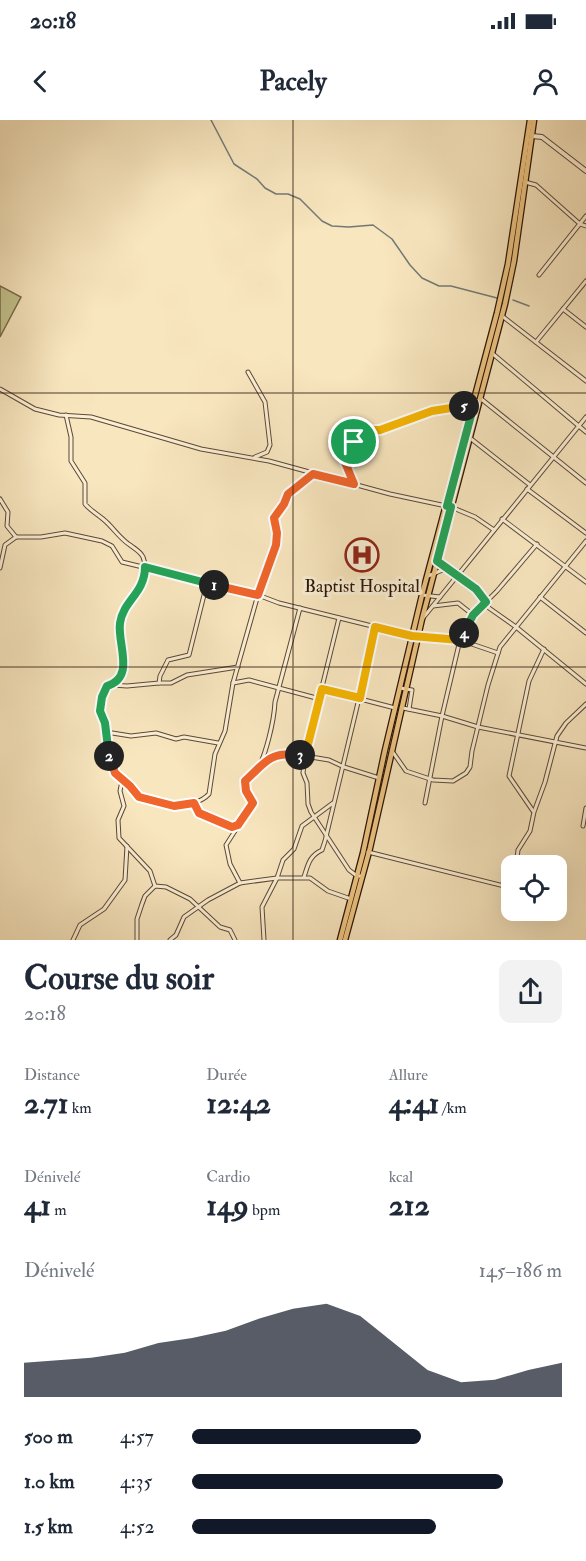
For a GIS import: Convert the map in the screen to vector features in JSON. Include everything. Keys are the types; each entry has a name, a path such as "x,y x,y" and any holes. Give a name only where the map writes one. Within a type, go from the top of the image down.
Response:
{"main road":[{"path":"415,636 422,619 428,576 470,437 502,316 514,261 532,120"},
{"path":"340,940 359,876 379,778 425,595 437,561 508,264 530,136"},
{"path":"359,876 368,852 391,751 398,708"},
{"path":"345,940 353,899"}],"street":[{"path":"530,136 542,137 586,171"},
{"path":"525,182 536,185 580,224 586,226"},
{"path":"539,275 586,216"},
{"path":"537,342 586,281"},
{"path":"563,309 586,327"},
{"path":"502,316 586,381"},
{"path":"493,354 586,432"},
{"path":"248,372 265,402 270,445 267,452 254,458"},
{"path":"0,389 35,409 91,417 201,449 254,458 449,507 475,517 494,530"},
{"path":"480,398 586,483"},
{"path":"354,484 342,452 351,447 362,433 380,430 432,411 474,404"},
{"path":"66,415 71,437 71,461 85,483 85,504 143,556 145,567 143,585 119,624 124,669 118,680 105,690 100,711 105,723 110,762 115,773 139,797 147,800 174,806 194,803 209,794 218,743 225,731 233,683 258,595 276,545 275,515 284,504 288,494 313,474"},
{"path":"422,619 586,417"},
{"path":"470,437 586,533"},
{"path":"0,499 8,512 7,526 16,537"},
{"path":"502,519 586,582"},
{"path":"0,568 4,545 16,537 41,537 65,533 102,540 112,546 122,562 258,595 279,603 375,627 415,636 460,640 498,652"},
{"path":"391,751 394,752 405,771 429,779 440,782 453,781 466,773 470,766 498,652 586,541"},
{"path":"425,803 460,640 473,615 537,544"},
{"path":"437,561 476,589 489,608 586,684"},
{"path":"428,576 446,569"},
{"path":"159,683 168,660 189,655 193,647 207,583"},
{"path":"425,595 440,597"},
{"path":"540,597 586,633"},
{"path":"433,606 458,603 473,615"},
{"path":"257,768 273,722 279,687 300,608"},
{"path":"339,618 305,756 303,773 307,783 308,804 319,826 349,870 359,876"},
{"path":"304,877 309,860 315,853 322,850 344,767 375,627"},
{"path":"534,812 509,776 530,681 544,649"},
{"path":"110,685 127,687 171,683 187,675 238,667"},
{"path":"233,683 249,680 320,699"},
{"path":"403,688 412,690 409,709"},
{"path":"322,689 398,708 442,716 478,727 586,748"},
{"path":"518,855 530,831 555,743 562,727 586,704"},
{"path":"106,732 130,736 156,733 176,739 184,737 218,743"},
{"path":"240,883 230,864 226,845 253,803 246,791 245,781 265,761 278,754 305,756 329,760 379,778"},
{"path":"123,780 120,791 124,806 118,820 119,838 150,872 154,886"},
{"path":"264,940 262,907 277,878 283,860 297,843 302,826 334,802"},
{"path":"194,803 199,813 232,827 238,825"},
{"path":"583,826 586,808"},
{"path":"74,940 80,925 104,909 125,880 127,846"},
{"path":"368,852 501,885"},
{"path":"170,940 176,935 184,917 240,883 304,877 310,878 327,891 353,899"},
{"path":"154,886 166,887 190,898 219,927 230,930 236,940"},
{"path":"137,940 137,919 145,896 154,886"}],"green space":[{"path":"0,286 21,297 0,337"}],"waterway":[{"path":"211,120 234,164 257,179 265,188 276,194 288,194 300,199 322,221 332,226 373,225 392,239 422,278 439,286 451,286 497,298"},
{"path":"513,300 529,306"}],"place":[{"name":"Baptist Hospital","path":"362,555"}],"route":[{"path":"474,404 447,506 451,507 437,561 476,589 486,602 473,615 460,640 412,636 375,627 360,698 322,689 305,756 278,754 257,768 253,775 245,781 246,791 253,803 238,825 232,827 199,813 194,803 174,806 139,797 115,773 110,762 105,723 100,711 102,697 107,686 116,682 124,669 119,624 134,595 143,585 145,567 258,595 265,570 276,545 277,528 274,518 287,496 313,474 354,484 342,452 351,447 354,442 368,430 380,430 432,411 474,404"}]}
